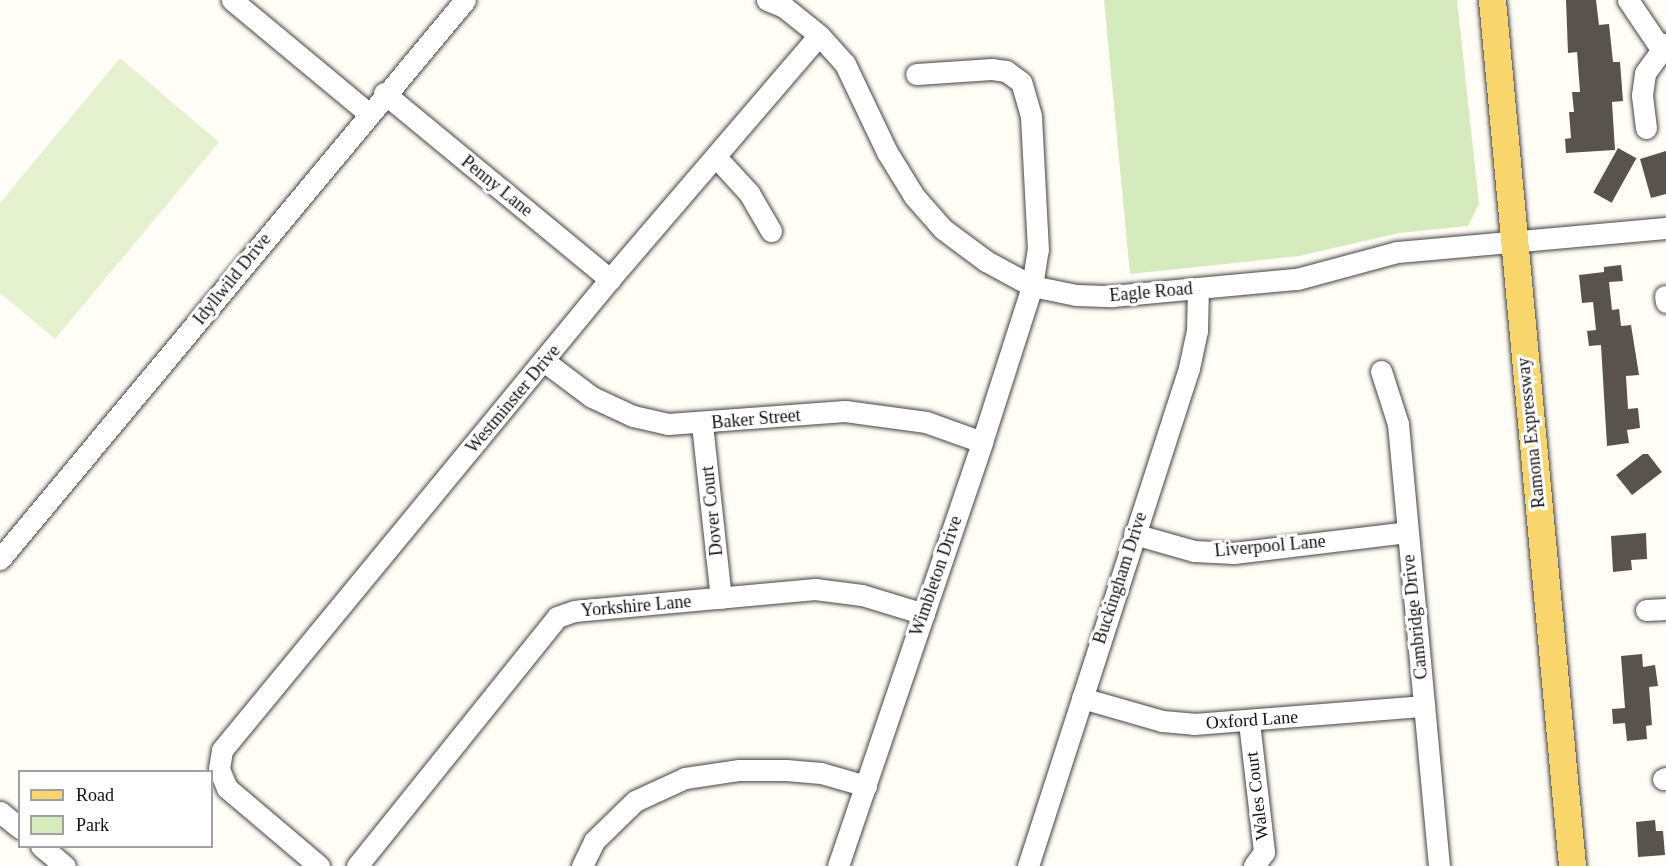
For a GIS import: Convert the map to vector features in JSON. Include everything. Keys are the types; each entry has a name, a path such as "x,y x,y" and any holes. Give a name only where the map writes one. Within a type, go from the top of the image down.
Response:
{"main road":[{"name":"Ramona Expressway","path":"1492,0 1512,242 1572,866"}],"street":[{"path":"232,0 368,113"},
{"name":"Idyllwild Drive","path":"0,559 384,93 465,0"},
{"name":"Eagle Road","path":"767,0 784,7 819,35 845,64 887,152 914,196 943,229 986,261 1032,285 1076,295 1112,296 1297,279 1397,252 1666,228"},
{"path":"1628,0 1664,46 1645,73 1642,95 1646,128"},
{"name":"Westminster Drive","path":"319,866 227,788 219,769 222,750 610,279 819,35"},
{"name":"Wimbleton Drive","path":"838,866 982,442 1032,285 1038,250 1031,116 1025,88 1006,71 992,69 916,74"},
{"name":"Penny Lane","path":"384,93 610,279"},
{"path":"716,157 749,193 771,231"},
{"name":"Buckingham Drive","path":"1028,866 1188,368 1197,331 1198,288"},
{"path":"1665,296 1666,302"},
{"name":"Baker Street","path":"544,361 592,397 633,416 668,424 702,424 845,411 875,413 926,422 982,442"},
{"name":"Cambridge Drive","path":"1381,371 1398,424 1439,866"},
{"name":"Dover Court","path":"702,424 721,598"},
{"name":"Liverpool Lane","path":"1134,534 1194,551 1234,553 1407,532"},
{"name":"Yorkshire Lane","path":"357,866 557,617 574,611 815,589 862,595 924,614"},
{"name":"Oxford Lane","path":"1082,698 1162,721 1194,724 1249,722 1424,706"},
{"name":"Wales Court","path":"1249,722 1264,852 1254,866"},
{"path":"582,866 594,841 635,801 685,777 739,770 786,770 821,773 866,786"},
{"path":"0,812 18,826"},
{"path":"43,848 64,866"}],"green space":[{"path":"1104,0 1457,0 1479,204 1468,226 1399,233 1299,256 1130,274"},
{"path":"120,58 219,142 55,339 0,293 0,203"}],"building":[{"path":"1566,0 1596,0 1599,25 1609,24 1613,62 1620,62 1623,101 1612,102 1615,150 1566,153 1565,139 1571,138 1569,112 1574,112 1572,92 1580,92 1577,52 1568,53"},
{"path":"1618,148 1636,158 1612,203 1593,193"},
{"path":"1666,151 1666,194 1651,198 1640,159"},
{"path":"1621,265 1623,281 1609,282 1612,310 1619,309 1621,326 1631,325 1639,375 1626,376 1628,409 1638,408 1640,428 1627,430 1629,443 1607,446 1601,345 1589,346 1587,331 1596,330 1593,302 1582,303 1579,275 1604,272 1604,267"},
{"path":"1643,454 1648,454 1662,472 1632,495 1616,475"},
{"path":"1646,533 1647,559 1631,560 1632,570 1613,572 1611,536"},
{"path":"1642,654 1643,667 1655,665 1658,686 1649,687 1652,725 1646,726 1647,739 1627,741 1625,723 1613,724 1612,709 1625,708 1621,656"},
{"path":"1655,820 1656,831 1663,831 1665,855 1638,857 1636,822"}]}
